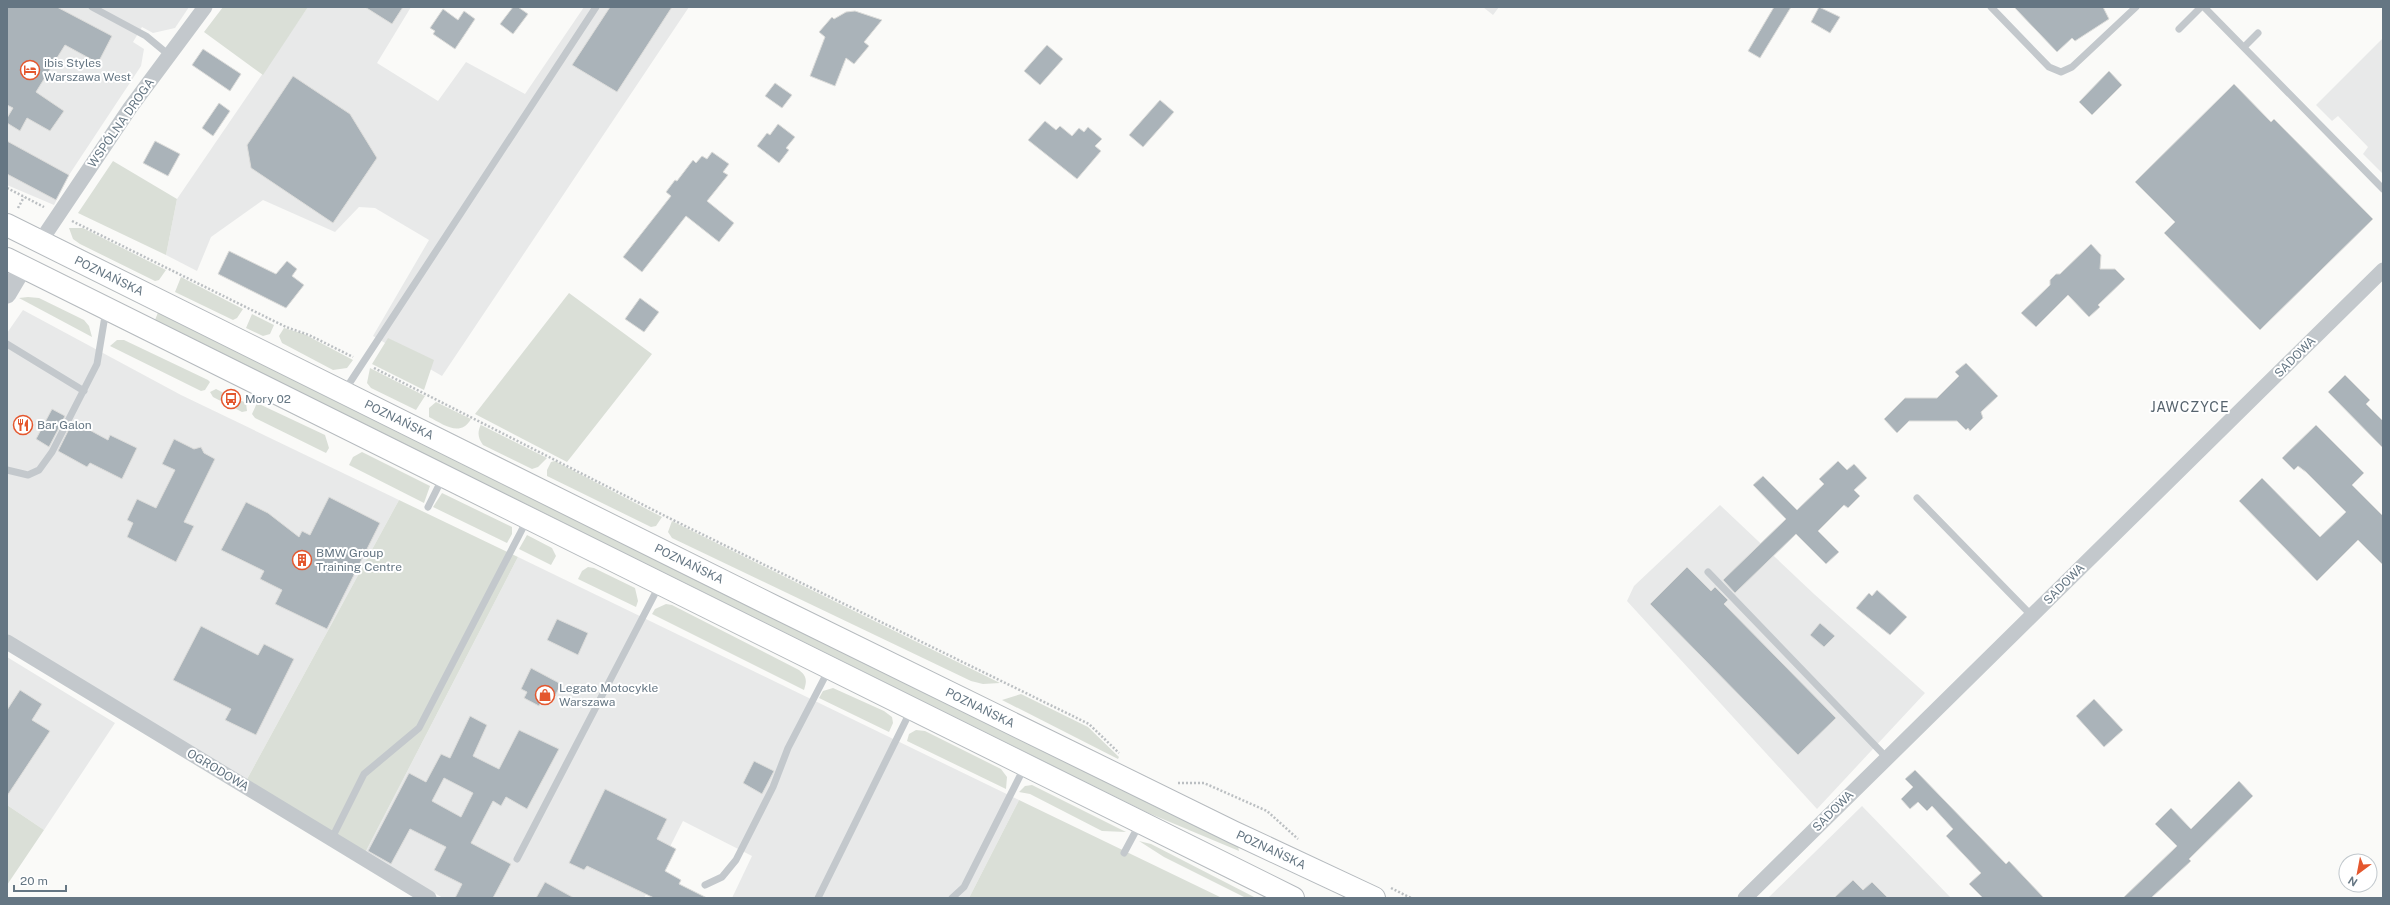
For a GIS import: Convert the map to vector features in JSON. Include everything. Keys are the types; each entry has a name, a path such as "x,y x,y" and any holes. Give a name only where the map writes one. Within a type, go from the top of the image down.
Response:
{"main road":[{"name":"POZNAŃSKA","path":"7,225 1176,804 1380,892"},
{"path":"15,263 1141,821 1292,898"}],"street":[{"name":"WSPÓLNA DROGA","path":"40,242 60,215 104,146 205,7"},
{"path":"7,294 15,263"},
{"name":"SADOWA","path":"1745,898 2383,270"},
{"name":"OGRODOWA","path":"7,642 331,840 429,898"}],"lane":[{"path":"92,7 146,36 169,56"},
{"path":"343,392 596,7"},
{"path":"1991,7 2049,67 2061,72 2072,67 2136,7"},
{"path":"2179,29 2201,7"},
{"path":"2204,7 2383,189"},
{"path":"2244,47 2258,33"},
{"path":"7,470 28,474 39,470 52,452 97,364 106,308"},
{"path":"7,344 84,391"},
{"path":"428,507 444,476"},
{"path":"1917,498 2032,616"},
{"path":"331,840 364,774 419,728 528,517"},
{"path":"1708,572 1887,758"},
{"path":"517,859 660,583"},
{"path":"705,885 722,877 736,860 773,787 788,748 830,667"},
{"path":"818,898 912,708"},
{"path":"952,898 964,887 1026,764"},
{"path":"1124,853 1141,821"}],"path":[{"path":"7,188 286,328 309,335 669,518 1089,724 1122,755"},
{"path":"19,206 24,197"},
{"path":"1176,782 1204,783 1266,811 1297,839 1304,842"},
{"path":"1380,892 1411,898"}],"shaded area":[{"path":"7,7 189,7 175,28 153,33 142,27 133,42 144,49 141,66 69,175 54,205 7,185"},
{"path":"223,7 308,7 263,75 204,32"},
{"path":"308,7 411,7 377,63 438,101 466,62 525,94 584,7 689,7 442,376 373,336 429,240 375,208 359,207 335,232 263,200 211,237 197,271 166,255 177,199"},
{"path":"1483,7 1499,7 1493,15"},
{"path":"2383,38 2383,174 2363,154 2368,147 2338,116 2332,121 2316,105"},
{"path":"113,161 177,199 166,255 78,213"},
{"path":"69,228 83,228 166,270 159,280 155,281 80,244 73,239"},
{"path":"181,277 243,309 237,318 233,320 175,292"},
{"path":"569,293 652,354 567,462 475,414"},
{"path":"19,298 39,298 84,320 89,326 92,337"},
{"path":"23,310 181,395 399,500 246,781 7,635 7,333"},
{"path":"159,310 1238,846 1239,851 1146,812 155,320"},
{"path":"252,314 274,325 270,334 263,336 246,328"},
{"path":"284,328 304,334 353,360 347,368 333,370 282,343 279,336"},
{"path":"388,338 434,360 424,390 372,364"},
{"path":"117,340 124,340 210,382 205,390 201,391 110,346"},
{"path":"370,368 425,396 416,410 371,388 367,383"},
{"path":"216,389 226,394 224,398 235,403 238,399 246,403 247,411 242,412 213,397 210,392"},
{"path":"436,402 471,419 467,425 462,428 457,429 446,426 429,417 429,408"},
{"path":"257,403 325,435 329,448 326,453 255,418 252,414"},
{"path":"481,424 547,458 538,467 532,469 483,445 479,435"},
{"path":"362,452 430,486 424,503 349,465 353,457"},
{"path":"555,461 662,517 656,526 651,527 547,476 547,470 551,462"},
{"path":"442,493 512,527 512,534 507,543 433,507"},
{"path":"399,500 518,557 365,853 246,781"},
{"path":"1720,505 1814,594 1925,693 1817,809 1627,601 1634,586"},
{"path":"672,521 1000,683 983,684 971,681 672,538 668,532"},
{"path":"527,535 552,548 556,556 551,565 519,549"},
{"path":"518,557 1019,800 969,898 732,898 752,856 683,821 644,898 443,898 365,853"},
{"path":"588,567 594,568 635,588 638,601 636,607 578,579 582,571"},
{"path":"666,604 672,605 799,670 804,674 806,679 804,690 652,614 655,609"},
{"path":"7,657 115,723 44,830 7,805"},
{"path":"833,688 884,711 892,717 893,723 889,732 819,698 823,691"},
{"path":"1021,694 1088,727 1119,757 1118,759 1002,700"},
{"path":"916,730 925,731 1001,769 1007,777 1006,789 907,741 909,734"},
{"path":"1032,785 1126,832 1102,831 1030,794 1019,792 1025,786"},
{"path":"1019,800 1222,898 969,898"},
{"path":"7,805 44,830 7,885"},
{"path":"1862,806 1951,898 1768,898"},
{"path":"1139,841 1151,844 1256,898 1246,898 1164,857"}],"building":[{"name":"ibis Styles Warszawa West","path":"7,7 57,7 112,36 98,63 65,45 36,92 64,111 50,131 27,118 20,131 7,123 7,118 13,108 7,105"},
{"path":"365,7 403,7 392,24"},
{"path":"513,7 518,7 528,14 513,34 500,24"},
{"path":"610,7 672,7 617,92 572,65"},
{"path":"1774,7 1791,7 1760,58 1748,51"},
{"path":"1819,7 1840,17 1830,33 1811,22"},
{"path":"2014,7 2103,7 2109,19 2075,41 2072,38 2057,52"},
{"path":"443,9 458,20 464,11 475,19 455,49 433,34 435,31 430,28"},
{"path":"855,11 882,20 864,42 869,46 854,64 846,58 835,86 810,76 825,37 819,32 832,17 834,19 846,12"},
{"path":"1047,45 1063,59 1040,85 1024,71"},
{"path":"203,49 241,74 230,91 192,65"},
{"path":"2109,71 2122,85 2092,115 2079,102"},
{"path":"293,76 350,114 377,158 333,223 251,168 247,145"},
{"path":"775,83 792,95 782,108 765,96"},
{"path":"2234,84 2271,122 2274,119 2373,219 2260,330 2164,233 2175,222 2135,182"},
{"path":"1160,100 1174,112 1143,147 1129,135"},
{"path":"219,103 230,111 213,136 202,128"},
{"path":"1045,121 1056,130 1060,126 1072,136 1079,128 1084,132 1088,127 1102,139 1095,146 1101,151 1077,179 1028,140"},
{"path":"778,124 795,137 786,148 789,150 779,163 757,146 767,133 770,135"},
{"path":"7,141 69,175 56,200 7,174"},
{"path":"155,141 180,154 168,176 143,163"},
{"path":"712,152 729,164 723,172 728,175 707,201 734,223 719,242 686,216 642,272 623,257 671,196 666,192 675,180 677,181 693,160 696,163 702,156 707,159"},
{"path":"2091,244 2101,255 2100,269 2115,269 2125,279 2098,305 2100,307 2089,317 2068,295 2036,327 2021,313 2050,285 2050,280 2056,274 2060,274"},
{"path":"229,251 276,274 287,261 297,269 292,276 304,285 286,308 218,274"},
{"path":"640,298 659,312 644,332 625,319"},
{"path":"1966,363 1998,396 1981,412 1983,418 1970,431 1968,428 1966,430 1957,421 1909,421 1897,433 1884,419 1905,398 1937,398 1959,376 1955,372"},
{"path":"2345,375 2370,400 2366,404 2383,421 2383,448 2328,392"},
{"path":"52,409 65,416 49,447 36,439"},
{"path":"73,421 108,440 110,435 137,448 122,479 90,463 87,467 58,451"},
{"path":"2316,425 2364,473 2352,485 2383,516 2383,565 2358,540 2317,581 2239,501 2262,478 2320,537 2346,512 2306,472 2298,466 2294,470 2282,458"},
{"path":"174,439 194,449 201,447 204,453 215,459 184,522 194,526 176,562 127,537 133,523 127,520 137,499 156,508 175,470 162,464"},
{"path":"1838,461 1847,470 1854,464 1867,478 1854,490 1860,496 1848,508 1844,505 1818,531 1839,552 1826,564 1796,534 1735,593 1723,580 1786,519 1753,485 1763,476 1797,510 1824,484 1819,479"},
{"name":"BMW Group Training Centre","path":"329,497 380,523 327,629 275,604 282,590 260,579 264,571 221,550 246,502 268,513 299,537 302,531 310,535"},
{"path":"1687,567 1711,591 1715,587 1728,600 1724,604 1836,718 1798,755 1650,604"},
{"path":"1877,590 1907,617 1890,635 1856,608 1869,593 1872,596"},
{"path":"557,619 588,633 578,655 547,640"},
{"path":"1820,623 1835,636 1824,647 1810,635"},
{"path":"201,626 258,655 264,644 294,659 256,735 225,720 231,709 173,680"},
{"path":"531,668 561,684 555,696 546,692 539,706 524,698 527,692 521,689"},
{"path":"20,690 42,704 32,720 50,731 7,796 7,710"},
{"path":"2094,699 2123,730 2104,747 2076,716"},
{"path":"470,716 487,725 473,756 499,769 519,730 559,749 527,809 506,797 501,806 493,801 471,843 511,864 493,898 455,898 462,884 434,870 446,847 410,829 391,864 368,851 409,773 426,782 441,754 450,758","holes":["444,778 473,793 461,817 432,801"]},
{"path":"754,761 774,771 762,794 743,783"},
{"path":"1915,770 2006,864 2009,861 2044,898 1983,898 1969,884 1981,873 1946,836 1953,829 1932,806 1927,811 1918,802 1910,809 1901,799 1913,787 1905,779"},
{"path":"2239,781 2253,796 2189,859 2191,861 2151,898 2123,898 2177,846 2155,824 2171,808 2191,829"},
{"path":"605,789 667,819 657,839 676,849 665,871 681,880 679,884 707,898 654,898 587,866 584,870 569,863"},
{"path":"1853,880 1863,890 1872,882 1888,898 1834,898"},
{"path":"545,882 574,898 536,898"}],"place":[{"name":"ibis Styles Warszawa West","path":"30,70"},
{"name":"Mory 02","path":"231,399"},
{"name":"Bar Galon","path":"23,425"},
{"name":"BMW Group Training Centre","path":"302,560"},
{"name":"Legato Motocykle Warszawa","path":"545,695"}],"district":[{"name":"JAWCZYCE","path":"2190,407"}]}
